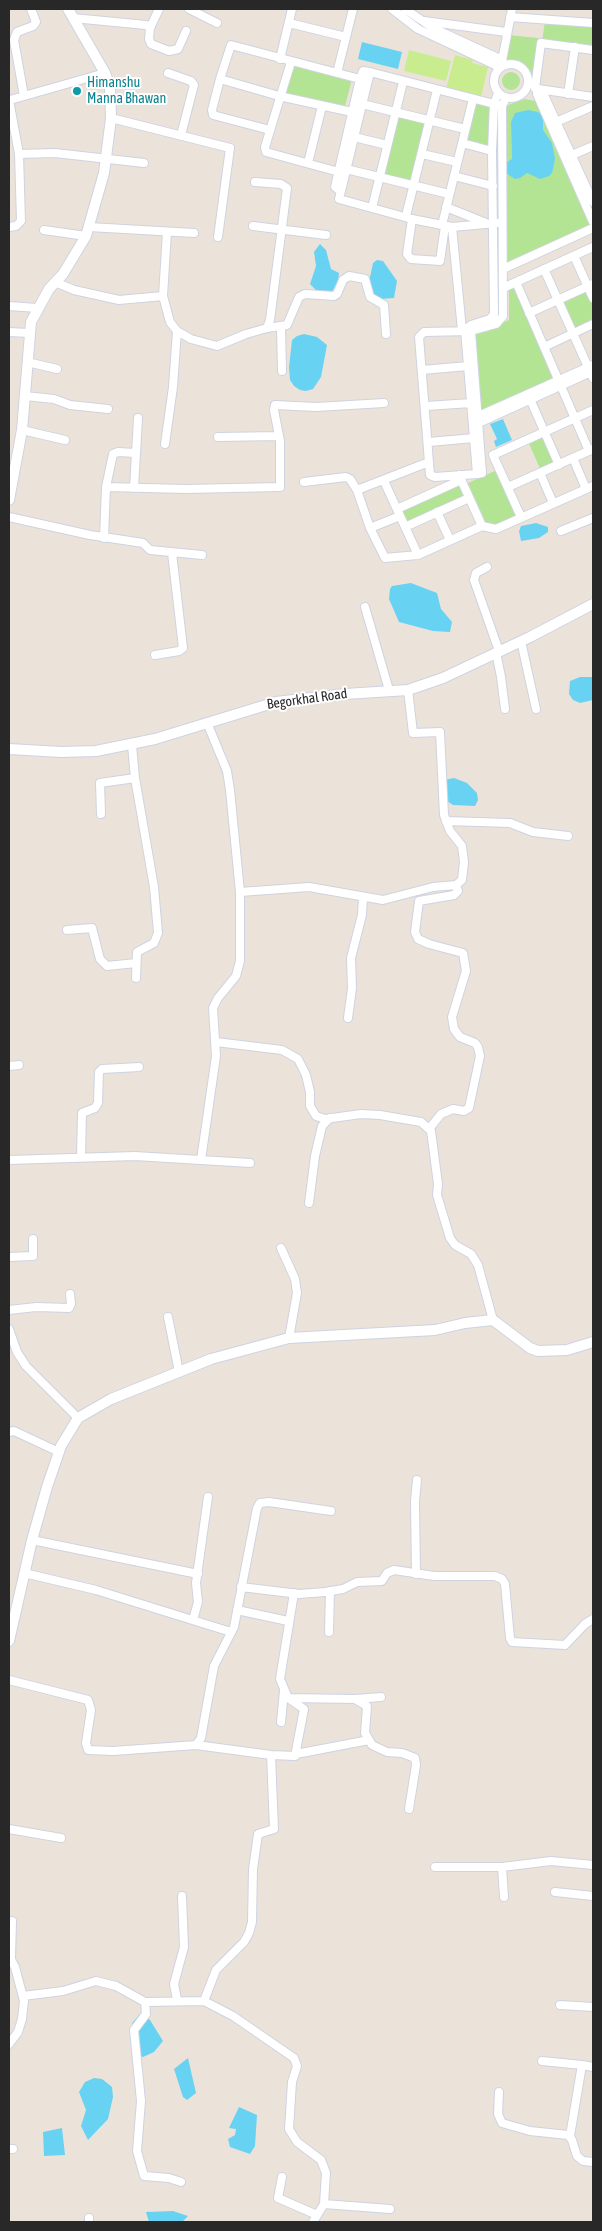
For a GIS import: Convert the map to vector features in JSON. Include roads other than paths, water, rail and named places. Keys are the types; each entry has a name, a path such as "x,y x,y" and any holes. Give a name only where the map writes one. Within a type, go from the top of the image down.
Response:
{"street":[{"path":"24,96 14,40 17,32 33,26 36,22 31,9"},
{"path":"159,9 150,28 151,44 174,51 178,49 186,31"},
{"path":"190,9 217,23"},
{"path":"280,59 292,9"},
{"path":"337,73 353,9"},
{"path":"392,9 418,29 495,65 521,68 527,76 593,222"},
{"path":"405,9 422,21 502,65"},
{"path":"70,13 146,25 150,28"},
{"path":"9,500 22,430 29,332 37,308 88,231 106,158 111,118 110,87 105,73 70,13"},
{"path":"480,473 474,438 475,421 471,403 466,330 471,325 490,319 494,314 490,223 493,186 494,104 498,93 494,78 502,65 506,32 511,13 593,23"},
{"path":"422,21 506,32"},
{"path":"289,23 346,37"},
{"path":"593,50 541,43 533,90 556,122 590,186 593,202"},
{"path":"270,130 213,114 212,110 220,79 231,45 360,79"},
{"path":"568,94 575,47"},
{"path":"291,62 279,96 265,147 266,152 449,194"},
{"path":"502,106 363,71 352,112 339,198 409,218 446,226 503,223"},
{"path":"343,171 370,72"},
{"path":"9,227 16,226 21,221 18,141 9,100 105,73"},
{"path":"168,73 191,81 194,84 181,135"},
{"path":"220,79 279,96 352,112"},
{"path":"372,208 403,82"},
{"path":"437,90 414,186 409,218 407,254 411,259 440,261 446,226 446,207 473,99"},
{"path":"498,93 506,98 517,98 533,90 593,97"},
{"path":"460,478 432,476 429,462 420,334 466,330 496,324 503,316 502,106 506,98"},
{"path":"362,104 465,129"},
{"path":"308,163 322,106"},
{"path":"556,122 593,106"},
{"path":"111,118 230,148 218,237"},
{"path":"354,136 388,145"},
{"path":"9,144 18,141"},
{"path":"462,143 492,150"},
{"path":"572,155 593,146"},
{"path":"19,154 55,153 144,162"},
{"path":"422,154 457,162"},
{"path":"454,176 493,186"},
{"path":"255,182 285,186 282,229 270,320 267,328"},
{"path":"446,207 490,223"},
{"path":"253,226 326,234"},
{"path":"446,226 466,330 480,473"},
{"path":"503,269 593,228"},
{"path":"44,230 194,233"},
{"path":"167,232 163,296 170,322 177,332 191,339 217,346 246,334 267,328 281,327 290,321 299,297 305,294 334,296 337,294 343,280 349,276 365,279 370,297 384,305 386,334"},
{"path":"503,288 593,248"},
{"path":"574,256 591,285 593,298"},
{"path":"475,421 559,383 592,371 544,269"},
{"path":"55,282 74,290 119,300 163,296"},
{"path":"508,487 591,450 559,383 516,282"},
{"path":"529,313 591,285"},
{"path":"9,306 37,308"},
{"path":"544,347 593,324"},
{"path":"281,327 282,371"},
{"path":"9,332 29,332"},
{"path":"165,444 177,332"},
{"path":"27,362 57,369"},
{"path":"422,370 468,366"},
{"path":"475,421 530,399 559,383"},
{"path":"25,396 54,399 70,405 108,409"},
{"path":"530,399 559,464"},
{"path":"106,487 280,487 279,436 274,410 275,405 316,407 384,403"},
{"path":"426,406 471,403"},
{"path":"521,518 493,455 593,410"},
{"path":"134,488 138,418"},
{"path":"22,430 65,440"},
{"path":"218,437 279,436"},
{"path":"429,442 474,438"},
{"path":"104,538 106,487 113,454 118,452 136,453"},
{"path":"304,482 346,477 350,479 357,490 370,528 385,558 418,555 482,526 496,529 590,487 573,458"},
{"path":"357,490 429,462"},
{"path":"370,528 460,478 498,466"},
{"path":"540,473 553,504"},
{"path":"460,478 482,526"},
{"path":"384,481 418,555"},
{"path":"405,526 470,498"},
{"path":"437,512 450,540"},
{"path":"9,517 104,538 143,543 150,550 202,555"},
{"path":"561,531 593,518"},
{"path":"155,655 178,651 183,645 172,553"},
{"path":"487,567 476,573 474,580 497,652 505,709"},
{"name":"Begorkhal Road","path":"9,749 61,752 96,751 132,745 208,725 259,705 388,690 408,690 442,678 521,641 593,604"},
{"path":"365,607 388,690"},
{"path":"521,641 536,709"},
{"path":"240,892 309,887 362,898 393,899 434,887 456,885 463,876 463,853 446,821 440,732 413,733 408,690"},
{"path":"201,1160 216,1042 214,1004 239,970 240,892 227,771 208,725"},
{"path":"132,745 135,778 154,887 158,933 154,943 137,952 136,978"},
{"path":"101,814 100,783 135,778"},
{"path":"446,821 510,824 533,832 568,836"},
{"path":"429,1129 441,1114 453,1109 464,1111 469,1108 480,1056 478,1047 460,1037 454,1029 452,1017 466,971 463,952 429,944 418,939 415,932 419,901 454,895 458,891 456,885"},
{"path":"348,1018 352,988 351,958 362,915 362,898"},
{"path":"67,930 92,928 100,959 107,966 136,963"},
{"path":"216,1042 282,1050 298,1059 308,1083 310,1106 316,1116 330,1118 380,1115 421,1122 429,1129 434,1140 438,1184 437,1195 450,1238 452,1242 466,1250 475,1259 480,1270 492,1320 530,1348 538,1350 567,1350 593,1342"},
{"path":"9,1066 19,1065"},
{"path":"81,1158 82,1113 95,1108 98,1103 99,1072 102,1070 139,1067"},
{"path":"309,1203 315,1156 322,1126 330,1118"},
{"path":"9,1160 135,1156 250,1163"},
{"path":"9,1257 33,1256 33,1239"},
{"path":"281,1248 295,1279 297,1293 289,1338"},
{"path":"9,1310 36,1307 69,1308 71,1304 70,1294"},
{"path":"168,1317 179,1372"},
{"path":"9,1641 32,1540 59,1452 78,1418 111,1400 211,1359 289,1338 434,1330 465,1323 492,1320"},
{"path":"9,1329 11,1340 26,1366 78,1418"},
{"path":"9,1432 14,1432 59,1452"},
{"path":"416,1574 415,1501 417,1480"},
{"path":"193,1620 198,1602 196,1588 208,1497"},
{"path":"196,1745 201,1738 214,1666 231,1632 238,1610 241,1587 260,1503 269,1502 331,1511"},
{"path":"32,1540 198,1574"},
{"path":"241,1587 294,1593 330,1591 348,1587 357,1582 382,1581 391,1570 458,1578 494,1576 502,1579 506,1591 510,1638 515,1644 565,1645 585,1624 593,1619"},
{"path":"24,1573 96,1590 231,1632"},
{"path":"329,1632 330,1591"},
{"path":"281,1722 286,1694 280,1675 294,1593"},
{"path":"238,1610 288,1621"},
{"path":"9,1680 88,1700 91,1710 86,1744 88,1750 113,1751 196,1745 290,1757 296,1754 369,1740"},
{"path":"286,1694 355,1699 382,1697"},
{"path":"286,1694 304,1709 296,1754"},
{"path":"355,1699 367,1706 366,1733 372,1744 387,1752 402,1753 415,1758 416,1765 409,1809"},
{"path":"204,2001 216,1970 244,1942 250,1928 253,1869 258,1834 274,1829 271,1755"},
{"path":"9,1829 61,1838"},
{"path":"435,1867 502,1867 551,1861 593,1865"},
{"path":"502,1867 504,1897"},
{"path":"555,1892 593,1896"},
{"path":"177,2000 174,1984 184,1947 182,1896"},
{"path":"9,2044 18,2032 22,2019 23,1996 16,1967 10,1957 12,1921"},
{"path":"23,1996 52,1993 96,1981 116,1986 145,2002 204,2001 233,2016 296,2062 292,2082 293,2094 289,2129 297,2142 325,2165 324,2204 314,2218 278,2198 282,2177"},
{"path":"145,2002 146,2014 134,2030 141,2101 137,2150 144,2176 169,2178 181,2182"},
{"path":"560,2005 593,2007"},
{"path":"542,2060 593,2067"},
{"path":"582,2065 570,2136 577,2156 583,2160 593,2162"},
{"path":"499,2092 498,2114 502,2123 530,2131 564,2133 570,2136"},
{"path":"324,2204 390,2209"}],"water":[{"path":"362,42 402,52 398,69 358,59"},
{"path":"528,110 538,112 543,116 543,130 552,143 555,159 552,173 549,176 540,179 527,173 515,179 506,173 506,163 512,159 511,122 515,113"},
{"path":"320,244 326,250 331,269 339,273 338,282 331,293 317,291 310,284 316,266 314,252"},
{"path":"377,260 383,261 397,281 394,298 381,299 371,296 368,287 373,263"},
{"path":"304,334 317,337 327,345 321,377 313,389 306,391 294,386 290,380 289,367 292,340"},
{"path":"503,419 512,440 496,447 494,441 497,439 490,424"},
{"path":"536,523 548,527 548,532 539,538 521,541 519,531 521,526"},
{"path":"411,583 437,593 441,609 452,622 450,632 433,631 399,622 389,599 390,589 392,586"},
{"path":"580,677 593,677 593,700 580,703 573,700 569,694 570,681"},
{"path":"454,778 467,783 477,793 478,800 475,806 453,805 447,801 443,795 444,780"},
{"path":"140,2014 150,2020 163,2041 154,2052 143,2057 138,2055 138,2040 132,2023"},
{"path":"188,2058 196,2093 187,2100 183,2097 174,2069"},
{"path":"94,2078 102,2079 112,2087 113,2097 108,2119 88,2140 81,2126 86,2110 79,2092 85,2082"},
{"path":"239,2107 257,2115 255,2146 250,2154 230,2147 228,2139 235,2135 236,2129 229,2128"},
{"path":"62,2128 65,2155 44,2156 43,2132"},
{"path":"173,2211 188,2216 182,2222 149,2222 146,2212"}],"place":[{"name":"Himanshu Manna Bhawan","path":"77,91"}]}
